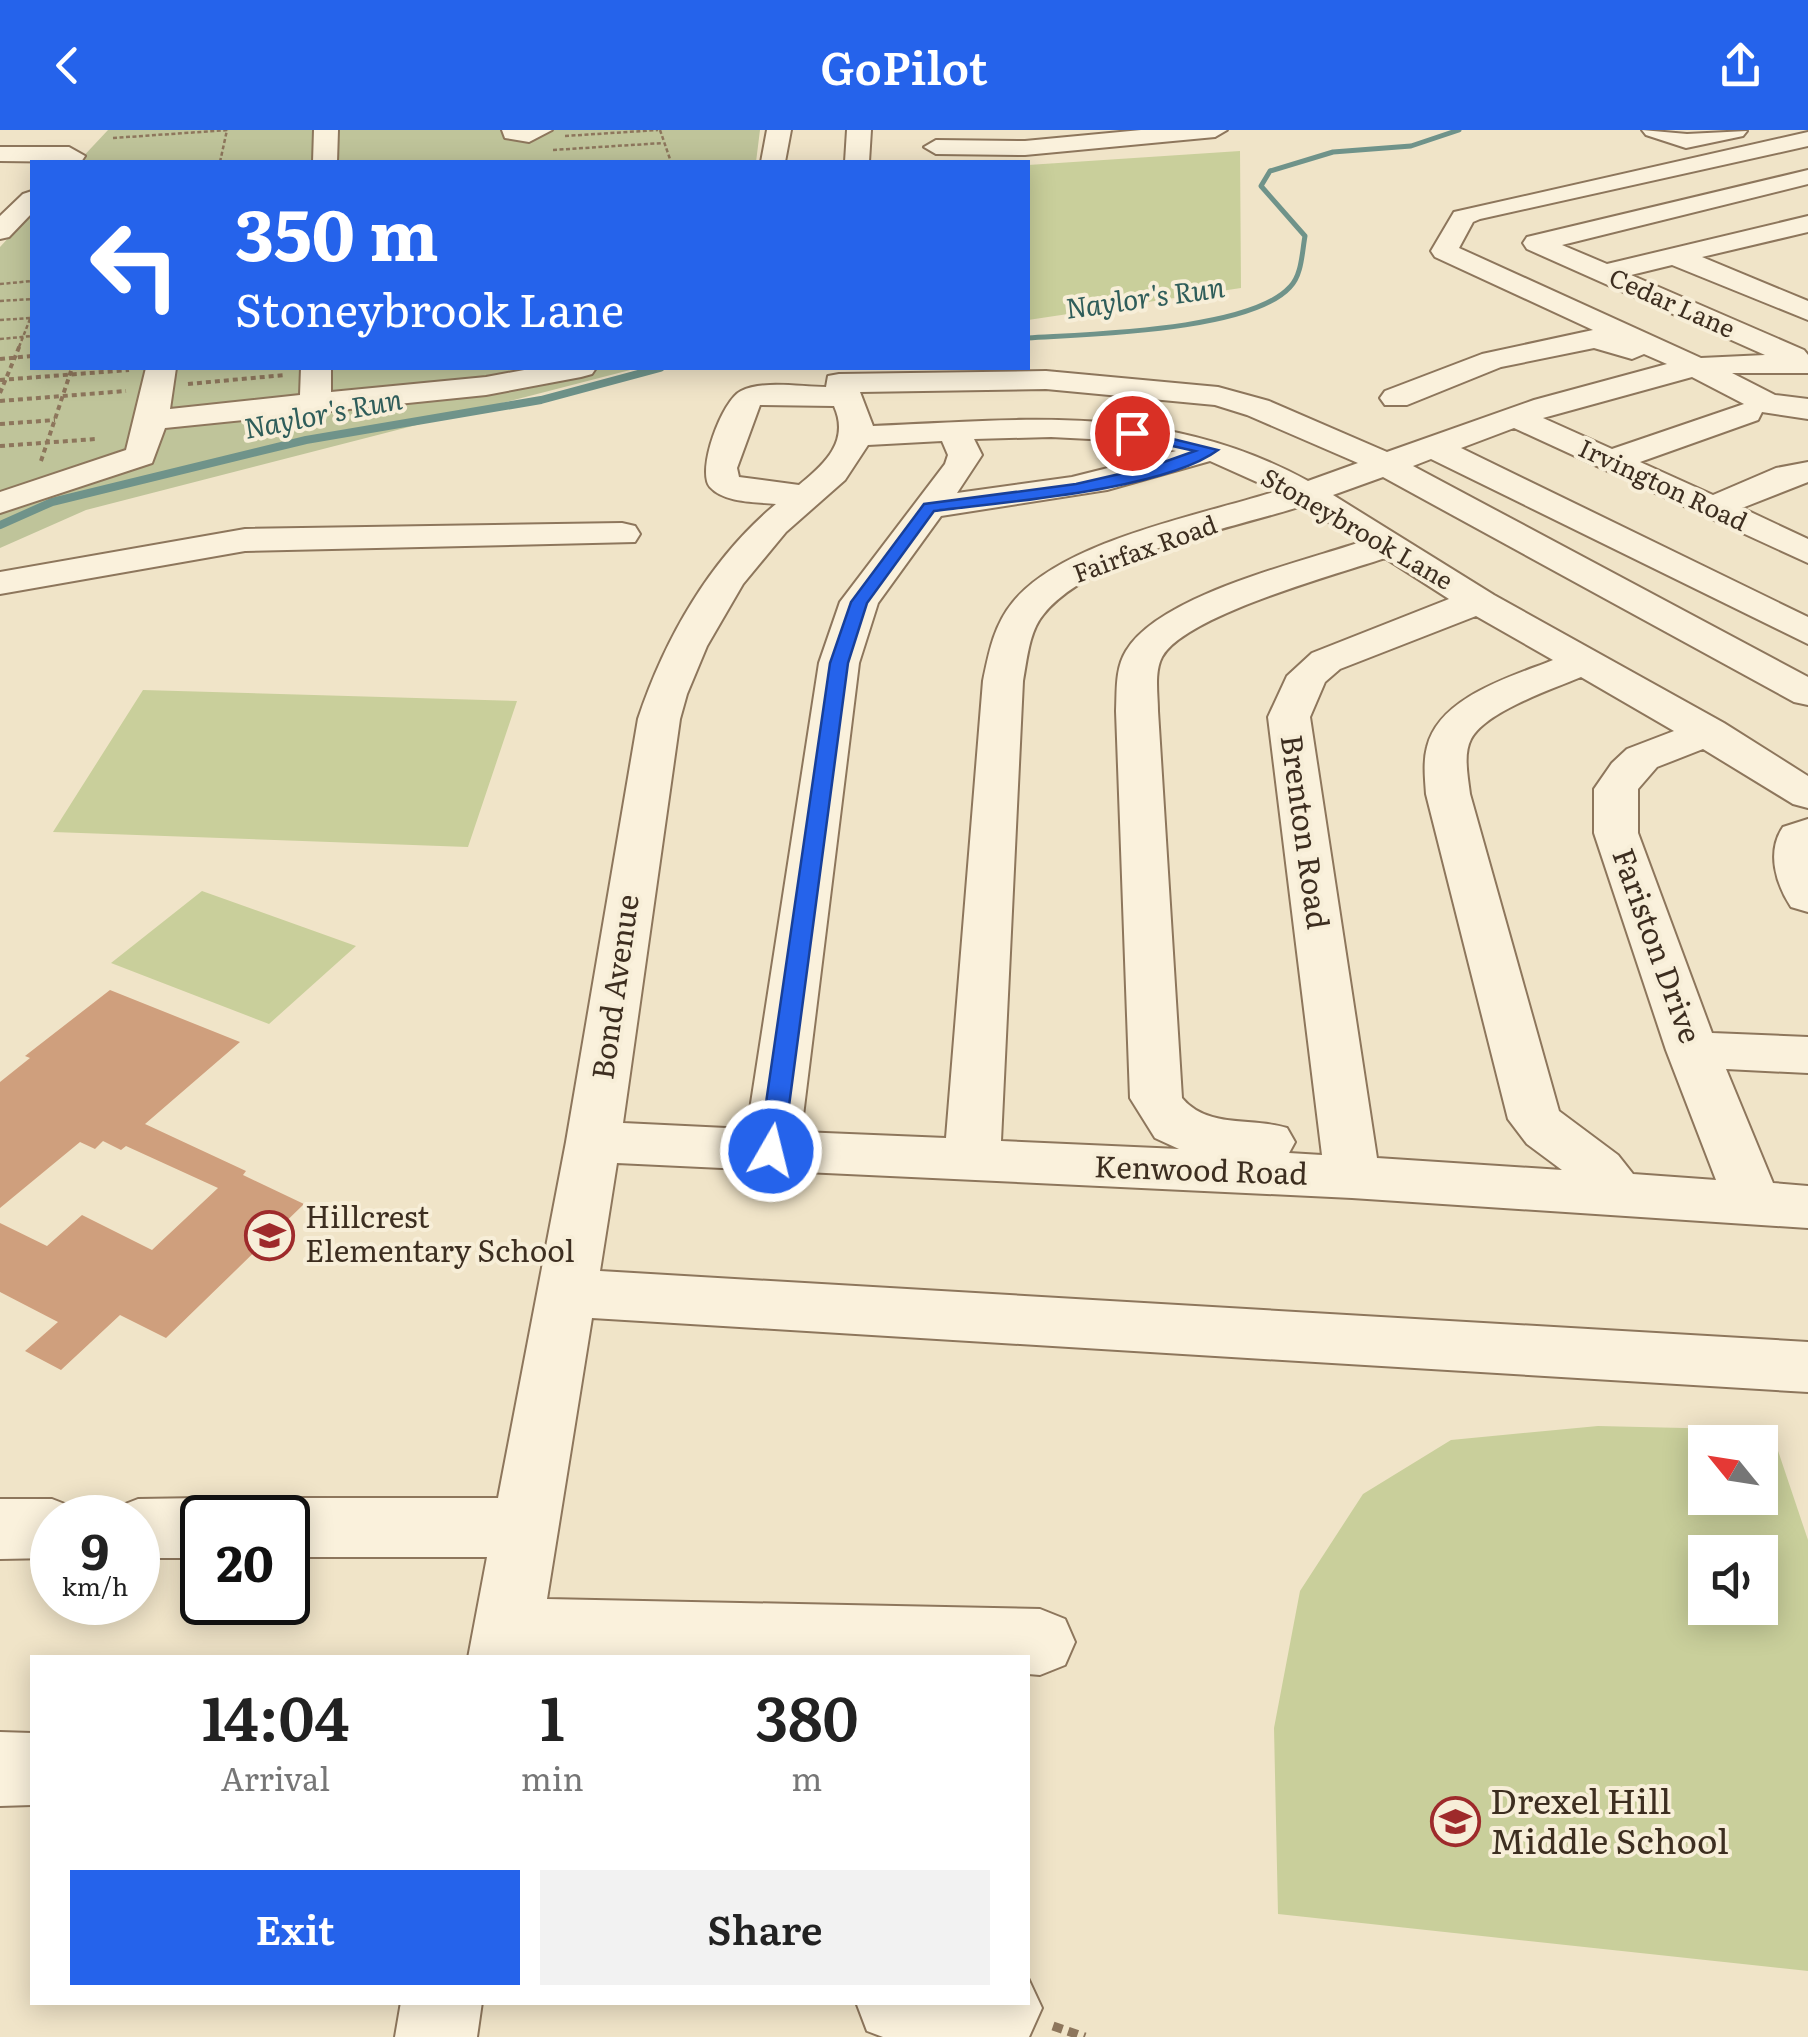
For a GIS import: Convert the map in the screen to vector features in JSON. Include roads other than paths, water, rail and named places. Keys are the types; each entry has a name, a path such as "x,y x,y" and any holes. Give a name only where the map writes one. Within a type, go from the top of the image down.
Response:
{"street":[{"path":"0,153 24,130"},
{"path":"325,160 326,130"},
{"path":"773,160 779,130"},
{"path":"857,160 859,130"},
{"path":"936,147 1026,148 1215,130"},
{"path":"1654,130 1686,141 1723,131"},
{"path":"513,131 549,139"},
{"path":"1687,370 1444,251 1463,217 1472,213 1808,138"},
{"path":"0,153 62,153 73,156 70,160"},
{"path":"1674,211 1803,181"},
{"path":"0,231 30,201"},
{"path":"1674,211 1792,256"},
{"name":"Cedar Lane","path":"1674,211 1536,243 1808,364"},
{"path":"1604,274 1808,224"},
{"path":"1675,256 1808,311"},
{"path":"1396,398 1494,360 1594,339 1612,340 1767,404 1808,409"},
{"name":"Fairfax Road","path":"972,1162 1003,681 1012,638 1028,607 1066,576 1122,552 1306,494 1431,446 1602,389 1687,370 1808,364"},
{"path":"0,502 140,456 156,394 316,381 486,386 570,370"},
{"path":"805,496 742,490 724,483 720,468 741,408 750,398 848,406 1046,380 1218,396 1258,408 1383,464 1808,693"},
{"name":"Stoneybrook Lane","path":"848,406 954,433 1096,428 1211,450 1306,494 1478,601 1709,732 1808,796"},
{"name":"Bond Avenue","path":"505,1644 594,1142 649,765 666,692 723,584 774,522 840,468 848,406"},
{"path":"1611,460 1747,412"},
{"name":"Irvington Road","path":"1517,418 1808,552"},
{"path":"771,1151 839,663 859,602 965,455 954,433"},
{"path":"1431,446 1808,632"},
{"path":"930,507 1076,488 1155,471 1211,450"},
{"path":"1714,508 1788,475 1808,472"},
{"path":"0,583 246,540 622,534"},
{"path":"1350,1163 1206,1137 1172,1125 1162,1114 1155,1078 1137,711 1139,667 1146,650 1186,619 1389,545"},
{"name":"Brenton Road","path":"1350,1163 1289,716 1307,676 1326,661 1478,601"},
{"path":"1585,661 1516,691 1470,718 1454,733 1446,757 1448,794 1536,1118 1548,1133 1605,1172 1616,1194"},
{"name":"Fariston Drive","path":"1709,732 1642,758 1626,772 1616,789 1616,832 1692,1050 1753,1204"},
{"path":"1808,832 1798,837 1796,849 1798,876 1808,897"},
{"path":"1692,1050 1808,1055"},
{"name":"Kenwood Road","path":"594,1142 972,1162 1350,1163 1616,1194 1808,1207"},
{"path":"567,1294 1808,1367"},
{"path":"310,1528 526,1528"},
{"path":"0,1529 30,1529"},
{"path":"505,1644 1040,1642"},
{"path":"0,1769 30,1769"},
{"path":"436,2037 441,2005"},
{"path":"948,2005 1000,2008"}],"waterway":[{"name":"Naylor's Run","path":"1030,338 1166,328 1241,313 1270,302 1294,282 1305,236 1261,186 1270,171 1333,152 1411,146 1459,130"},
{"name":"Naylor's Run","path":"0,525 52,502 306,440 541,400 653,370"}],"place":[{"name":"Hillcrest Elementary School","path":"270,1235"},
{"name":"Drexel Hill Middle School","path":"1455,1822"}]}
